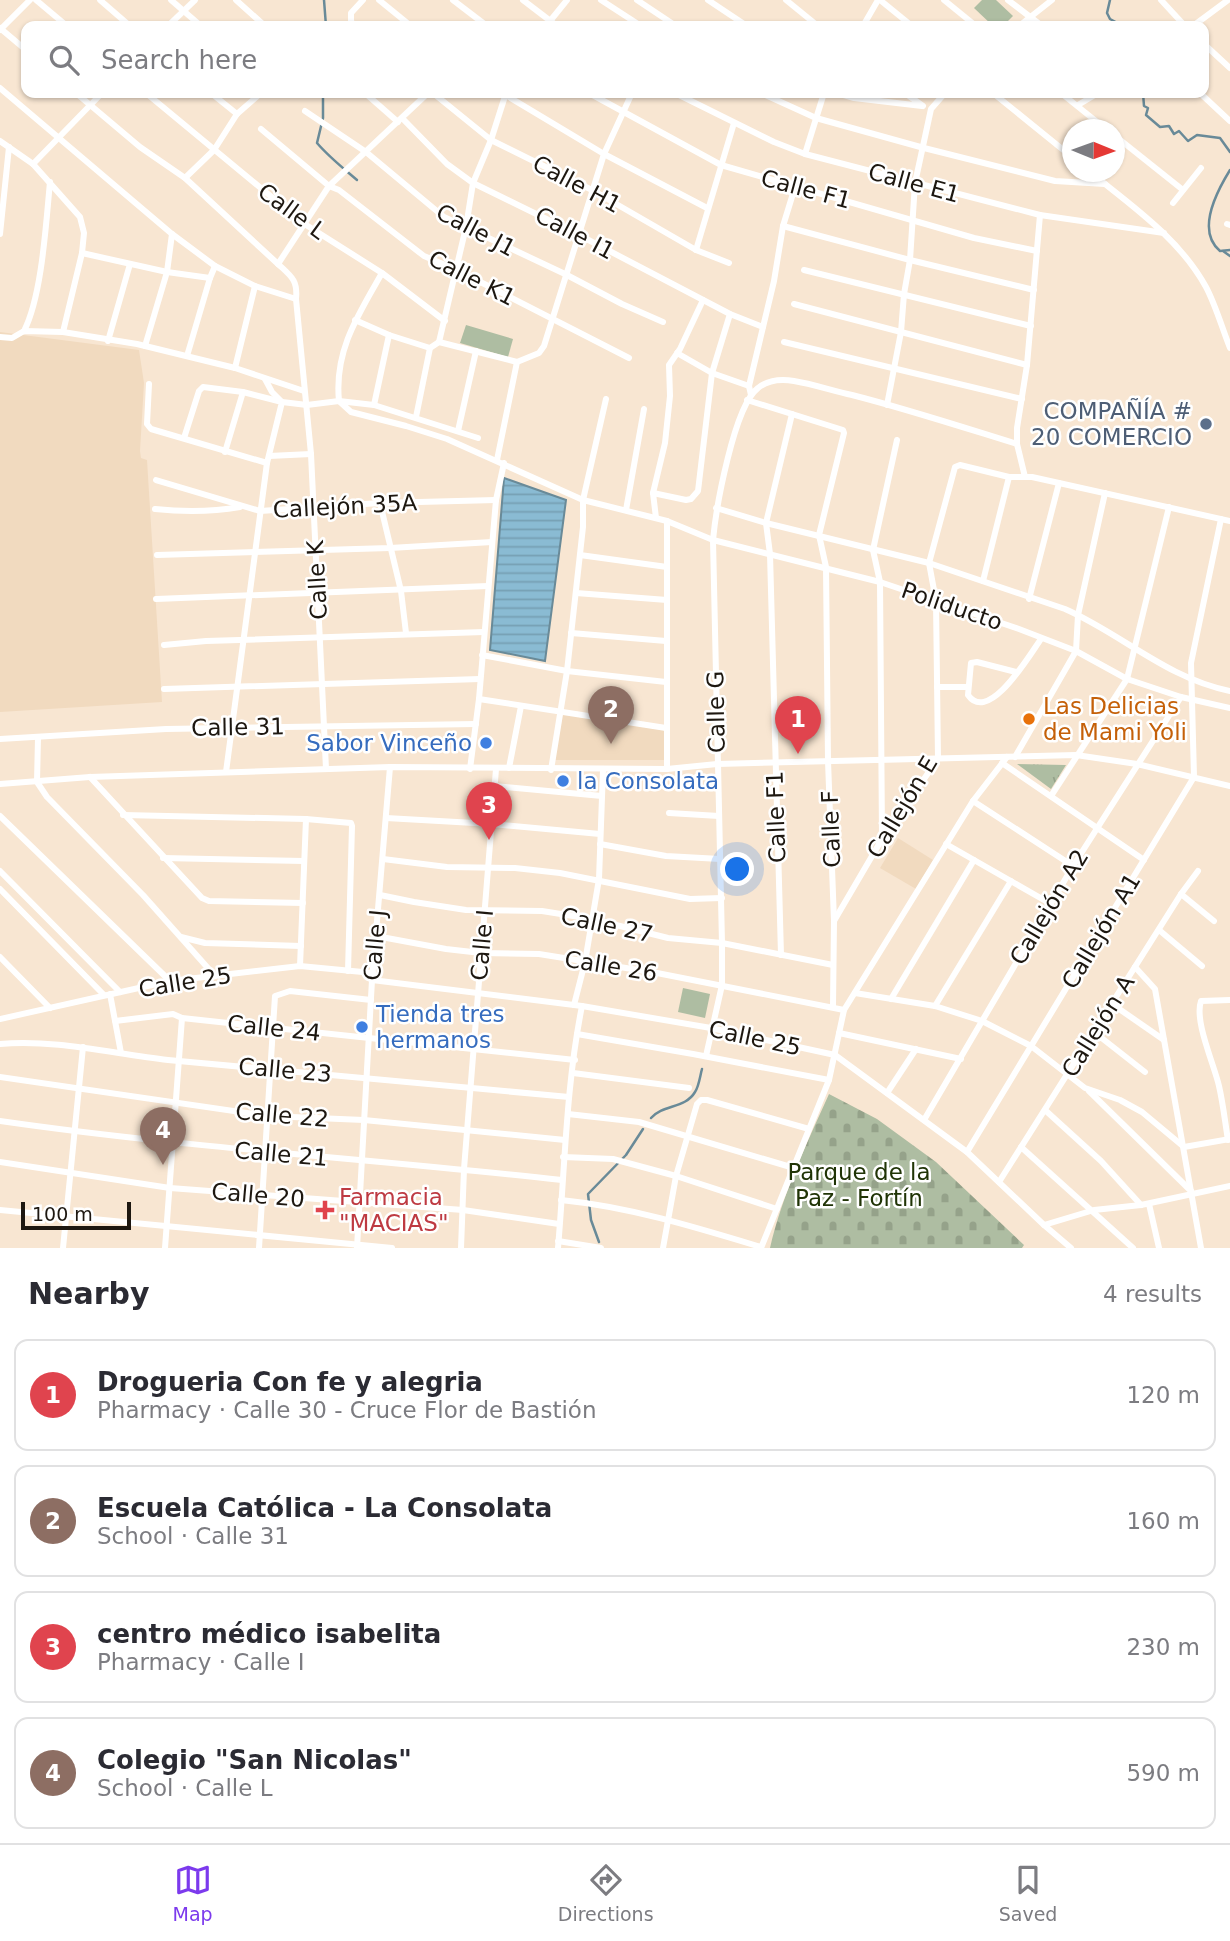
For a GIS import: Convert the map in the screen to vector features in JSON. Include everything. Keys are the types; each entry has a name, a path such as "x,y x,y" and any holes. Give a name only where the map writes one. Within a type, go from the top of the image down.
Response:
{"street":[{"path":"21,46 0,29 30,0"},
{"path":"36,0 61,21"},
{"path":"100,0 124,21"},
{"path":"171,0 195,21"},
{"path":"173,21 195,0"},
{"path":"236,0 259,21"},
{"path":"351,21 351,13 363,0"},
{"path":"380,0 405,21"},
{"path":"453,0 480,21"},
{"path":"523,0 545,21"},
{"path":"550,21 567,0"},
{"path":"601,0 633,21"},
{"path":"637,0 668,21"},
{"path":"708,0 718,3 741,21"},
{"path":"786,0 812,21"},
{"path":"866,21 879,0 906,21"},
{"path":"944,0 970,21"},
{"path":"1008,0 1034,21"},
{"path":"1026,21 1052,0"},
{"path":"1161,0 1180,21"},
{"path":"1200,21 1228,1"},
{"path":"1209,49 1230,68"},
{"path":"0,88 172,234 215,267 255,286 296,299"},
{"path":"82,98 140,147 185,178 278,264 329,186 423,98"},
{"path":"33,164 97,98"},
{"name":"Calle L","path":"152,98 303,223 382,273 445,321"},
{"path":"217,98 237,114"},
{"path":"185,178 214,150 237,114 255,98"},
{"name":"Calle I1","path":"371,98 400,120 447,164 473,183 730,314 763,327"},
{"name":"Calle H1","path":"439,98 491,140 592,190 695,250 729,263"},
{"path":"415,418 430,348 439,342 445,321 473,183 491,140 504,98"},
{"path":"513,98 604,154 708,208"},
{"name":"Calle F1","path":"598,98 721,165 974,238 1037,251"},
{"path":"439,342 517,362 539,353 544,346 604,154 629,98"},
{"name":"Calle E1","path":"686,98 804,154 1040,215 1164,233"},
{"path":"772,98 816,118 923,148 1055,181 1105,184"},
{"path":"804,154 820,98"},
{"path":"854,98 931,109"},
{"path":"912,98 922,106"},
{"path":"887,405 911,260 915,183 931,109 941,98"},
{"path":"999,98 1062,148"},
{"path":"1068,98 1094,119"},
{"path":"1078,105 1090,98"},
{"path":"1205,98 1230,121"},
{"name":"Calle J1","path":"305,111 366,152 444,217 663,322"},
{"path":"695,250 734,123"},
{"name":"Calle K1","path":"261,129 329,186 349,197 424,256 457,270 629,358"},
{"path":"0,141 33,164 79,217 84,233 82,253 63,332"},
{"path":"1125,143 1182,190"},
{"path":"0,234 9,147"},
{"path":"1173,203 1201,167"},
{"path":"0,337 12,338 24,331 29,323 38,282 50,182"},
{"path":"1102,182 1164,233 1206,287 1230,348"},
{"path":"749,397 749,386 774,281 783,226 795,187"},
{"path":"1025,477 1017,444 1031,326 1040,215"},
{"path":"783,226 1034,289"},
{"path":"145,346 167,272 172,234"},
{"path":"82,253 167,272 210,278"},
{"path":"108,341 130,264"},
{"name":"Calle K","path":"278,264 298,286 296,299 311,453 326,769"},
{"path":"187,356 215,267"},
{"path":"804,270 1031,326"},
{"path":"339,401 337,372 340,360 355,320 382,273"},
{"path":"235,369 255,286"},
{"path":"656,518 653,493 666,443 670,396 669,365 703,300"},
{"path":"794,304 1027,365"},
{"path":"653,493 691,499 698,491 712,373 730,314"},
{"path":"355,320 430,348"},
{"path":"24,331 63,332 145,346 235,369 304,391"},
{"path":"374,405 390,335"},
{"path":"784,342 1022,398"},
{"path":"458,431 476,351"},
{"path":"677,353 712,373 749,386"},
{"path":"470,769 479,699 500,462 517,362"},
{"path":"265,379 272,393 282,402"},
{"path":"749,397 759,387 771,381 793,381 887,405 1017,444"},
{"path":"149,384 147,424 151,429 225,452 268,459 311,453"},
{"path":"184,438 199,391 203,387 307,405 339,401 374,405 478,438"},
{"path":"225,452 243,392"},
{"path":"749,397 843,430 819,535"},
{"name":"Calle G","path":"706,1056 722,985 713,540 716,508 740,416 749,397"},
{"path":"551,770 567,671 583,527 583,500 606,398"},
{"name":"Poliducto","path":"339,401 351,412 447,439 583,500 667,521 713,540 880,582 1076,651 1127,679 1181,697 1230,708"},
{"path":"226,772 260,511 268,459 282,402"},
{"path":"626,510 644,409"},
{"path":"766,523 792,414"},
{"path":"882,839 880,582 873,550 897,440"},
{"path":"929,564 954,468 957,466 1009,477 1059,482 1230,521"},
{"path":"983,580 1009,477"},
{"name":"Callejón 35A","path":"156,480 260,511 380,503 496,500"},
{"path":"1029,599 1059,482"},
{"path":"1015,757 1076,651 1078,615 1105,493"},
{"path":"380,503 401,591 406,633"},
{"path":"155,509 188,513 220,511 242,506"},
{"path":"1051,796 1127,679 1169,507"},
{"name":"Poliducto","path":"716,508 983,580 1078,615 1135,651 1191,680 1230,691"},
{"path":"1194,777 1191,663 1221,519"},
{"path":"667,521 667,769"},
{"name":"Calle F1","path":"766,523 770,554 781,955"},
{"name":"Calle F","path":"819,535 826,567 828,761 834,920 833,1006"},
{"path":"157,555 492,542"},
{"path":"580,555 667,568"},
{"name":"Callejón E","path":"834,920 882,839 938,759 936,601 929,564"},
{"path":"156,599 318,595 488,586"},
{"path":"576,593 667,600"},
{"path":"164,645 206,641 484,632"},
{"path":"571,633 666,641"},
{"path":"1016,672 974,662 970,666 968,687 971,699 978,702 995,699 1016,672 1041,639"},
{"path":"482,655 567,671 666,681"},
{"path":"163,689 480,678"},
{"path":"937,687 968,687"},
{"name":"Callejón A2","path":"924,1120 1073,866 1181,697"},
{"path":"479,699 666,728"},
{"path":"509,768 521,706"},
{"name":"Calle 31","path":"0,739 166,729 476,724"},
{"path":"38,738 37,782 47,797 143,895 215,976"},
{"path":"0,784 90,776 390,767 667,769 774,762 1005,760 1015,757 1076,755 1137,764 1230,786"},
{"path":"1005,760 1051,796 1144,860"},
{"path":"561,1200 598,1204 667,1219 761,1247 829,1080 844,1010 973,801 1005,760"},
{"name":"Calle J","path":"357,1246 371,1000 390,767"},
{"name":"Calle I","path":"461,1248 464,1169 496,769"},
{"path":"601,1248 558,1245 563,1157 575,1060 578,1005 599,879 603,770"},
{"path":"90,776 202,898 209,901 303,903"},
{"name":"Callejón A1","path":"967,1152 1194,777"},
{"path":"495,786 602,796"},
{"path":"973,801 1073,866"},
{"path":"669,813 719,816"},
{"path":"123,815 347,822 352,826 348,971"},
{"path":"0,816 170,981"},
{"path":"386,818 600,834"},
{"path":"300,966 306,819"},
{"path":"600,844 666,856 720,859"},
{"path":"946,844 1051,904"},
{"path":"163,858 304,861"},
{"path":"383,859 447,867 515,868 599,879 690,899 722,898"},
{"path":"891,999 974,860"},
{"name":"Callejón A","path":"999,1182 1198,871"},
{"path":"0,872 120,992"},
{"path":"935,1006 1011,881"},
{"path":"0,888 107,995 121,1053"},
{"path":"1181,894 1214,921"},
{"name":"Calle 27","path":"380,895 414,902 485,910 542,911 592,919 668,938 722,943 833,965"},
{"path":"1159,930 1202,966"},
{"path":"179,936 205,943 301,946"},
{"name":"Calle 26","path":"376,936 481,953 539,954 722,985 844,1010"},
{"path":"0,957 50,1008"},
{"name":"Calle 25","path":"0,1019 170,981 300,966 348,971 477,994 578,1005 711,1028 835,1055 967,1152 1067,1247"},
{"path":"1135,967 1155,989 1201,1248"},
{"path":"260,1248 275,996 290,991 371,1000"},
{"path":"855,993 935,1006 982,1021 1031,1046 1086,1088 1192,1193"},
{"path":"1086,1088 1129,1104 1184,1147 1229,1140 1199,1004 1208,1000 1230,1000"},
{"path":"1112,1004 1164,1040"},
{"name":"Calle 25","path":"115,1021 173,1014 182,1018"},
{"path":"165,1248 182,1018"},
{"name":"Calle 24","path":"182,1018 575,1060"},
{"path":"1094,1032 1145,1072"},
{"path":"576,1034 829,1080"},
{"path":"839,1034 961,1059"},
{"name":"Calle 23","path":"0,1044 16,1042 83,1047 179,1060 569,1097"},
{"path":"63,1248 83,1047"},
{"path":"887,1093 916,1049"},
{"path":"573,1073 689,1087"},
{"name":"Calle 22","path":"0,1077 268,1116 364,1120 565,1140"},
{"path":"663,1248 676,1176 697,1104 701,1100 809,1129"},
{"path":"1045,1110 1145,1204 1159,1248"},
{"path":"568,1114 639,1122 794,1168"},
{"name":"Calle 21","path":"0,1121 173,1144 562,1180"},
{"path":"1021,1147 1094,1210 1133,1248"},
{"path":"563,1157 613,1159 676,1176 777,1209"},
{"name":"Calle 20","path":"0,1162 170,1188 463,1210 559,1224"},
{"path":"1044,1225 1094,1210 1145,1204 1230,1186"},
{"path":"0,1210 392,1248"}],"shaded area":[{"path":"0,332 139,350 144,383 140,451 141,458 147,460 162,702 0,712"},
{"path":"562,713 665,729 664,760 555,760"},
{"path":"898,838 933,860 916,889 880,868"}],"green space":[{"path":"982,0 996,0 1013,16 1008,21 988,21 974,8"},
{"path":"466,325 513,339 508,357 460,343"},
{"path":"1017,764 1066,765 1051,789"},
{"path":"683,988 710,994 705,1018 678,1012"},
{"name":"Parque de la Paz - Fortín","path":"829,1094 877,1119 936,1162 1024,1245 1022,1248 770,1248 788,1189"}],"water":[{"path":"504,478 566,500 545,661 490,650"}],"waterway":[{"path":"324,0 326,21"},
{"path":"1110,0 1107,13 1114,21"},
{"path":"323,98 323,118 317,143 357,180"},
{"path":"1143,98 1144,106 1148,108 1146,115 1160,127 1169,126 1174,134 1179,131 1188,141 1197,135 1220,138 1230,152"},
{"path":"1230,170 1215,200 1209,222 1213,243 1220,251 1230,250"},
{"path":"1223,251 1230,256"},
{"path":"651,1118 691,1097 698,1087 702,1069"},
{"path":"599,1242 591,1220 588,1194 626,1155 643,1129"}],"place":[{"name":"COMPAÑÍA # 20 COMERCIO","path":"1206,424"},
{"name":"Las Delicias de Mami Yoli","path":"1029,719"},
{"name":"Sabor Vinceño","path":"486,743"},
{"name":"Escuela Católica - La Consolata","path":"611,744"},
{"name":"Drogueria Con fe y alegria","path":"798,754"},
{"name":"la Consolata","path":"563,781"},
{"name":"centro médico isabelita","path":"489,840"},
{"name":"Tienda tres hermanos","path":"362,1027"},
{"name":"Colegio \"San Nicolas\"","path":"163,1165"},
{"name":"Farmacia \"MACIAS\"","path":"325,1210"}]}
